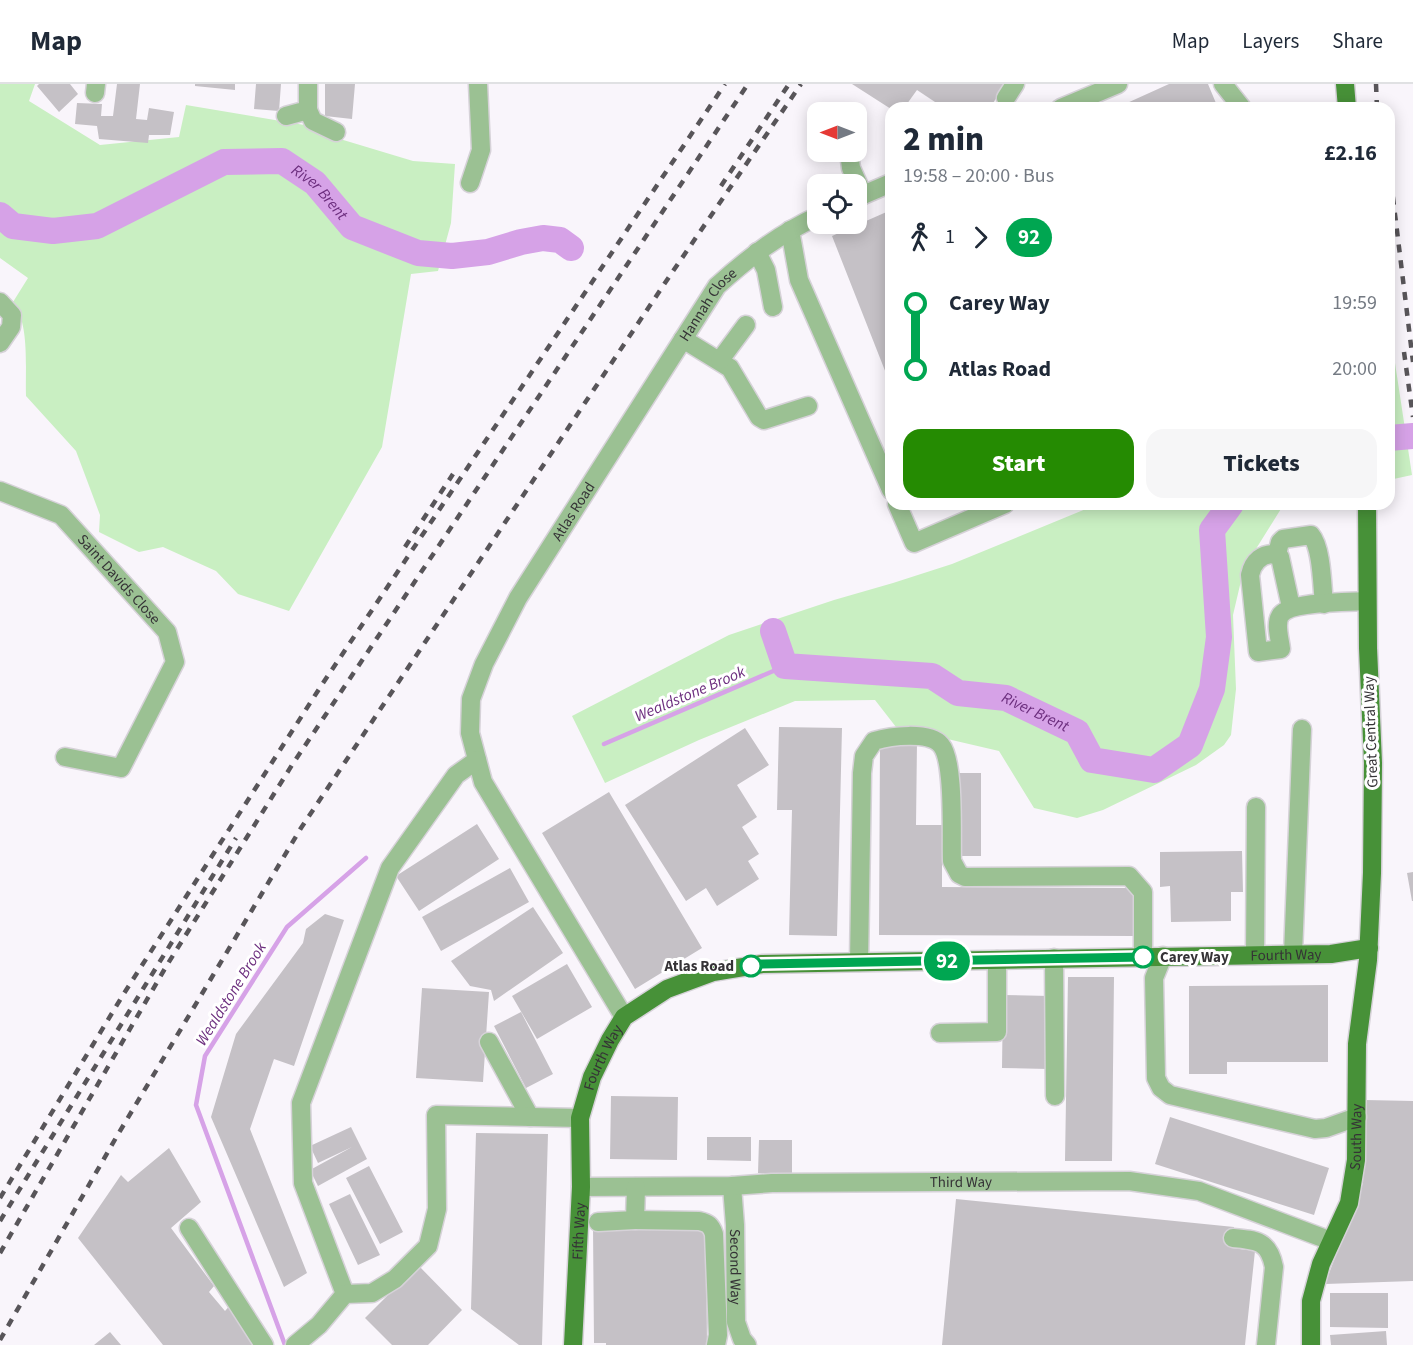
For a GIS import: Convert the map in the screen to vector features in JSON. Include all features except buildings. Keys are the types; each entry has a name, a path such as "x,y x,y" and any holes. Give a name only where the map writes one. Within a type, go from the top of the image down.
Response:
{"main road":[{"path":"1345,84 1346,102"},
{"name":"Great Central Way","path":"1366,510 1373,763 1372,873 1368,954"},
{"name":"Fourth Way","path":"580,1118 592,1077 624,1017 667,988 713,972 762,964 1368,954"},
{"name":"South Way","path":"1311,1345 1311,1301 1321,1264 1349,1203 1356,1160 1358,1044 1368,954"},
{"name":"Fifth Way","path":"573,1345 581,1187 580,1118"}],"street":[{"path":"308,84 308,110 313,121 336,132"},
{"path":"470,183 481,150 478,84"},
{"path":"1077,92 1118,84"},
{"path":"1222,84 1237,102"},
{"path":"286,116 308,110"},
{"path":"867,193 885,186"},
{"name":"Hannah Close","path":"630,424 717,286 757,252 807,222"},
{"path":"790,230 799,280 885,476"},
{"path":"757,252 766,270 773,308"},
{"path":"0,302 12,315 11,327 0,343"},
{"path":"720,360 746,325"},
{"path":"683,339 730,368 759,417 764,420 808,406"},
{"name":"Atlas Road","path":"624,1017 483,782 470,733 471,699 484,664 518,598 630,424"},
{"name":"Saint Davids Close","path":"0,491 61,514 167,632 175,662 121,768 65,757"},
{"path":"900,510 914,543 991,510"},
{"path":"1291,608 1283,564 1277,554 1280,542 1283,539 1311,535 1315,539 1324,604"},
{"path":"1277,554 1263,556 1251,568 1258,652 1281,649 1280,615 1291,608 1367,601"},
{"path":"1293,954 1302,729"},
{"path":"859,962 861,792 864,756 874,741 885,737 929,737 941,745 949,769 952,861 959,874 965,877 1129,876 1143,892 1143,957"},
{"path":"345,1294 303,1184 301,1103 390,868 456,775 477,760"},
{"path":"1255,955 1256,807"},
{"path":"1163,956 1154,978 1156,1078 1161,1088 1170,1095 1315,1129 1326,1128 1358,1117"},
{"path":"1054,958 1055,1096"},
{"path":"939,1033 997,1032 997,960"},
{"path":"489,1042 530,1117"},
{"path":"295,1345 319,1325 345,1294 372,1293 394,1279 428,1246 437,1209 436,1115 580,1118"},
{"name":"Third Way","path":"581,1187 732,1186 772,1183 1129,1181 1199,1191 1331,1241"},
{"name":"Second Way","path":"732,1186 736,1325 747,1345"},
{"path":"635,1220 636,1187"},
{"path":"598,1222 699,1221 707,1222 712,1227 718,1326 716,1345"},
{"path":"189,1228 264,1345"},
{"path":"1233,1239 1260,1242 1267,1247 1272,1257 1274,1267 1266,1345"},
{"path":"718,1326 736,1325"}],"green space":[{"path":"0,84 35,84 29,101 100,145 179,137 186,105 328,129 340,139 413,161 455,164 451,223 438,271 411,274 382,447 289,611 238,594 216,571 163,547 139,552 99,532 100,515 76,451 26,396 24,334 22,322 13,302 28,278 0,258"},
{"path":"1395,363 1412,475 1395,479"},
{"path":"1083,510 1280,510 1244,568 1233,615 1236,689 1231,735 1224,745 1196,765 1103,810 1077,818 1034,808 999,751 896,727 875,700 795,701 699,740 605,783 572,716 729,635 952,564"}],"waterway":[{"name":"River Brent","path":"0,215 13,226 53,231 97,226 224,162 282,161 315,183 352,227 418,253 452,256 488,252 543,238 560,240 571,248"},
{"name":"River Brent","path":"1395,438 1413,436"},
{"name":"River Brent","path":"773,631 785,666 932,676 958,693 1006,698 1077,732 1092,760 1154,770 1190,745 1212,689 1219,637 1212,530 1227,510"},
{"name":"Wealdstone Brook","path":"604,744 785,666"},
{"name":"Wealdstone Brook","path":"285,1345 196,1105 205,1056 287,927 366,858"}],"railway":[{"path":"0,1198 123,995 321,686 725,84"},
{"path":"0,1253 167,965 292,765 748,84"},
{"path":"721,186 789,84"},
{"path":"0,1340 117,1136 301,828 669,277 801,84"},
{"path":"1376,84 1377,102"},
{"path":"1395,214 1413,362"},
{"path":"1404,352 1413,417"},
{"path":"405,547 453,474"},
{"path":"0,1221 236,838"}],"bus line":[{"name":"92","path":"751,966 1143,957"}],"place":[{"name":"Carey Way","path":"1143,957"},
{"name":"Atlas Road","path":"751,966"}]}
